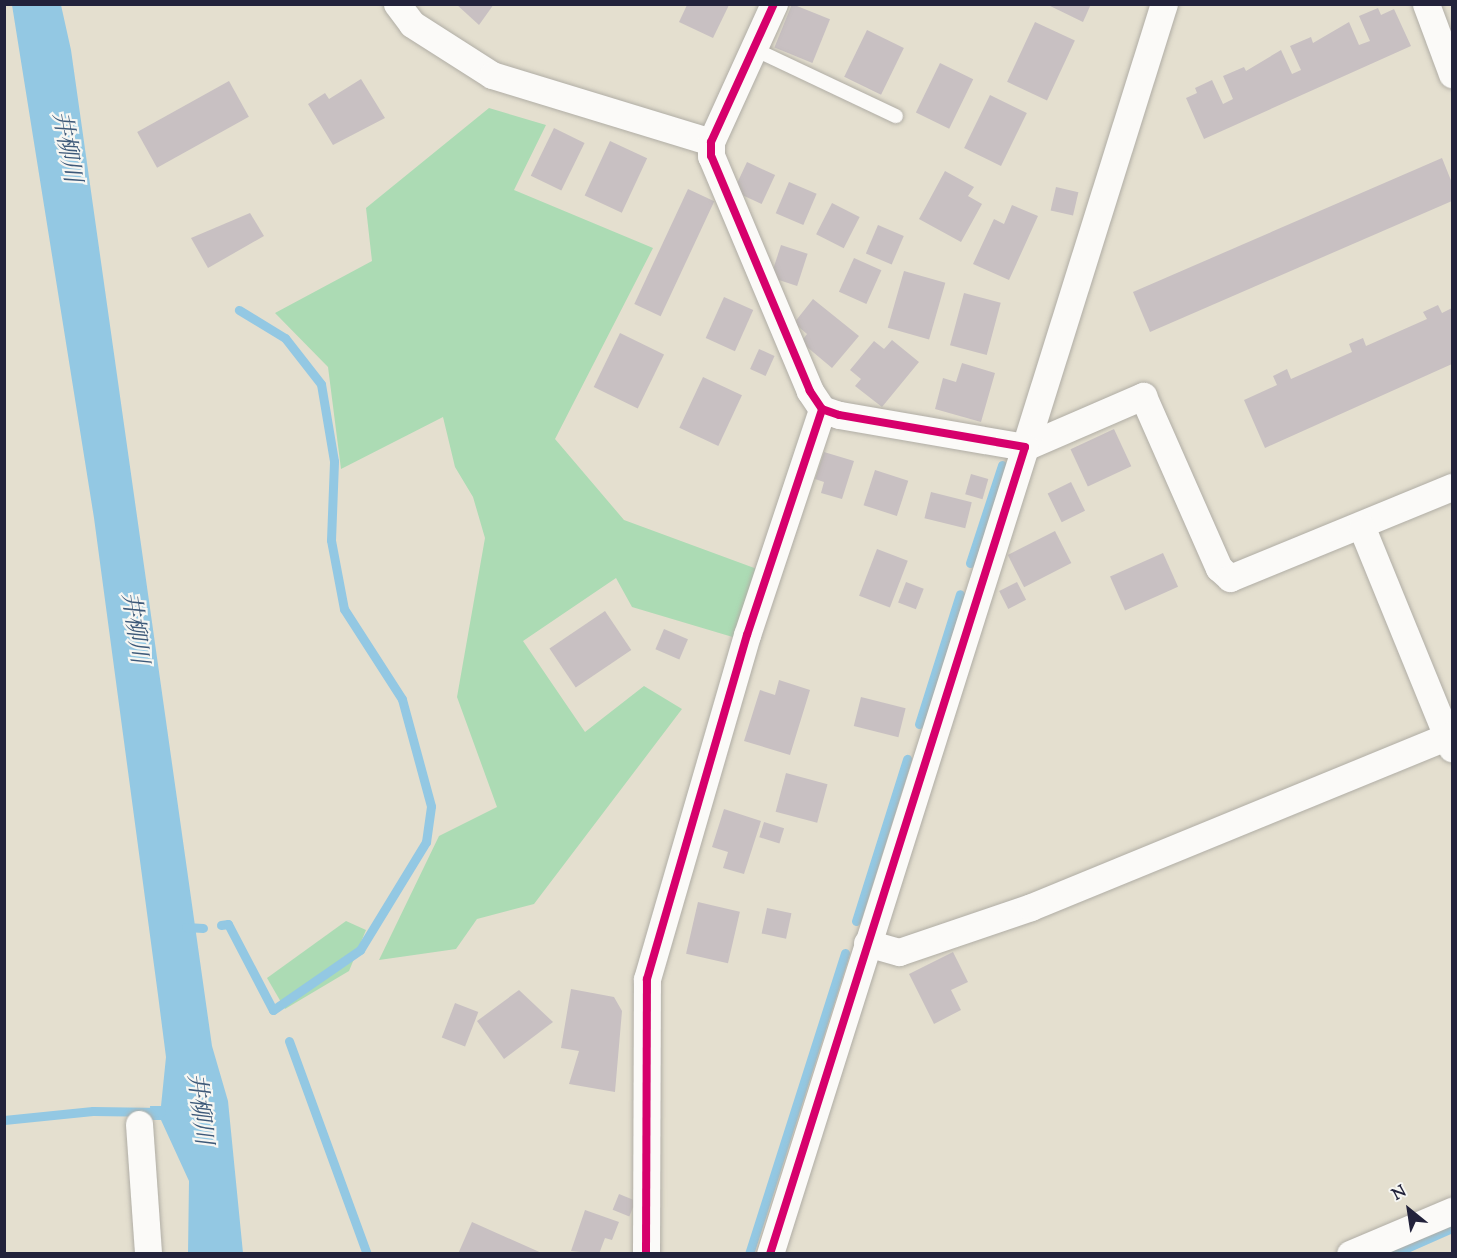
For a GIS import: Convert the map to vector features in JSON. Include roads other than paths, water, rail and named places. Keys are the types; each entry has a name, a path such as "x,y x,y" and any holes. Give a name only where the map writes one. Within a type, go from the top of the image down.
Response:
{"street":[{"path":"397,4 412,24 492,75 711,142"},
{"path":"646,1254 647,979 747,635 822,409 772,302 711,156 711,142 774,4"},
{"path":"770,1254 1164,4"},
{"path":"1426,4 1452,74"},
{"path":"822,409 1025,447 1143,396 1219,568 1230,578 1362,528 1452,487"},
{"path":"867,943 898,952 1031,907 1451,739 1362,528"},
{"path":"139,1124 148,1254"},
{"path":"1350,1254 1452,1211"}],"lane":[{"path":"753,49 896,116"}],"water":[{"name":"井柳川","path":"12,5 61,5 71,50 212,1046 228,1101 243,1253 188,1253 189,1181 161,1120 151,1120 150,1106 161,1106 166,1057 94,518"}],"waterway":[{"path":"221,925 228,924 273,1010 360,950 426,842 431,806 402,699 344,609 331,540 334,461 321,384 285,338 239,310"},
{"path":"970,563 1002,465"},
{"path":"919,724 960,594"},
{"path":"856,921 907,759"},
{"path":"186,927 203,928"},
{"path":"749,1254 845,953"},
{"path":"289,1041 367,1254"},
{"path":"4,1120 93,1111 161,1112"},
{"path":"1393,1254 1452,1228"}]}
